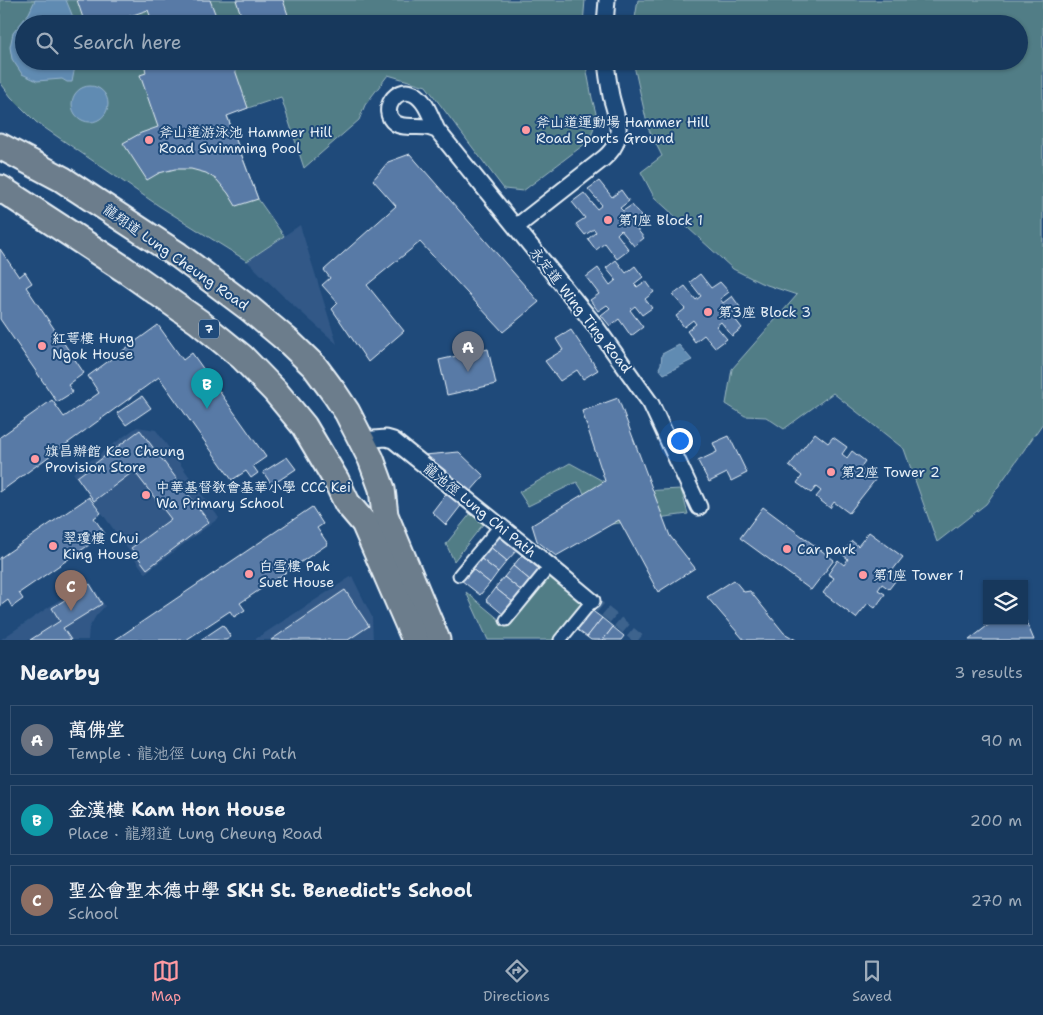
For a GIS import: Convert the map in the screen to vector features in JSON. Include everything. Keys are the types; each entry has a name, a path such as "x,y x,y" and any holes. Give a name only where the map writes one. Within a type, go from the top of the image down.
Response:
{"highway":[{"path":"0,126 38,155 62,179"},
{"name":"龍翔道 Lung Cheung Road","path":"0,146 62,179 178,255 250,309 315,367 335,394 362,440 382,489 375,519 415,640"},
{"name":"龍翔道 Lung Cheung Road","path":"0,188 74,235 199,322 242,357 275,391 304,426 336,480 347,503 375,519 437,640"},
{"path":"382,489 400,509 455,640"},
{"path":"347,503 349,528 397,640"}],"street":[{"path":"606,15 607,0"},
{"path":"516,227 604,158 615,145 618,133 608,70"},
{"name":"永定道 Wing Ting Road","path":"437,130 594,324 652,404 699,507"},
{"name":"龍池徑 Lung Chi Path","path":"362,440 386,438 393,440 592,601"},
{"path":"459,575 500,526"},
{"path":"506,620 550,566"},
{"path":"560,640 592,601"}],"shaded area":[{"path":"35,0 66,0 72,15 27,15"},
{"path":"15,30 15,64 12,59 10,47"},
{"path":"19,70 74,70 72,82 62,79 37,81 22,74"},
{"path":"90,86 103,91 108,104 103,117 90,122 77,117 72,104 77,91"},
{"path":"300,225 337,344 247,261"},
{"path":"679,345 692,360 664,374 659,368 662,354"},
{"name":"中華基督教會基華小學 CCC Kei Wa Primary School","path":"137,427 156,430 219,518 145,573 73,473"},
{"path":"352,576 372,617 373,640 254,640"},
{"path":"89,580 105,606 89,628 88,640 0,640"}],"green space":[{"path":"0,0 585,0 584,15 15,15 15,70 587,70 597,117 590,140 523,191 504,189 426,86 388,75 365,105 359,120 304,168 281,97 227,115 258,199 284,236 247,261 159,206 36,122 11,97 0,82"},
{"path":"638,0 1043,0 1043,423 986,504 937,542 904,449 833,393 784,429 766,417 745,416 726,404 732,369 797,295 761,283 733,269 654,197 641,172 662,156 648,128 635,70 1028,70 1028,15 636,15"},
{"path":"570,463 623,492 681,489 688,514 604,525 577,482 528,506 519,492"},
{"path":"471,513 484,523 454,561 446,544"},
{"path":"549,576 582,603 552,640 488,640 466,592 507,626"}],"building":[{"path":"77,0 210,0 216,15 150,15 148,10 133,15 82,15"},
{"path":"236,0 283,0 288,15 241,15"},
{"path":"146,70 235,70 248,108 227,116 258,199 236,206 217,180 206,173 191,169 175,169 159,173 147,180 123,143 141,133 158,127 140,75 146,73"},
{"path":"410,154 539,302 503,332 420,242 367,285 404,331 368,362 332,309 338,303 322,285 330,278 324,270 396,206 373,180 388,162"},
{"name":"第1座 Block 1","path":"599,181 612,197 621,190 629,201 620,208 623,211 632,205 641,216 632,223 644,238 634,246 621,230 617,234 629,250 617,259 605,243 596,250 588,239 596,232 594,229 585,235 576,224 585,218 572,202 584,193 597,209 602,205 588,189"},
{"name":"紅萼樓 Hung Ngok House","path":"0,249 19,277 25,272 32,283 26,287 84,373 68,385 73,392 57,402 0,319"},
{"path":"616,260 626,273 635,266 643,277 634,284 637,287 646,281 654,292 645,299 652,308 642,315 635,306 630,310 643,327 631,336 619,319 610,326 601,315 610,308 607,305 598,311 590,300 599,294 586,277 598,268 610,285 616,280 606,268"},
{"name":"第3座 Block 3","path":"700,274 711,288 720,282 729,292 720,299 723,303 732,296 740,307 731,314 742,328 732,336 721,322 716,326 727,339 715,348 704,335 695,342 687,331 696,324 693,320 684,327 676,316 685,309 673,295 685,286 696,300 701,296 690,282"},
{"path":"158,325 183,360 192,353 266,457 253,466 258,473 251,478 246,471 232,480 159,377 0,492 0,437 52,400 64,417 99,393 88,376"},
{"path":"571,330 598,370 583,379 577,370 560,381 545,361 563,350 556,339"},
{"path":"488,349 496,384 447,395 439,360"},
{"path":"142,396 151,408 126,425 117,413"},
{"path":"618,398 670,536 695,568 658,592 619,520 556,556 537,541 532,525 605,481 582,411"},
{"path":"140,430 209,522 147,569 131,548 171,519 134,471 94,501 77,477"},
{"name":"第2座 Tower 2","path":"815,433 828,443 833,437 847,447 842,454 847,458 852,451 865,461 860,468 875,480 849,513 834,502 830,508 816,497 821,491 816,487 811,493 797,483 802,476 789,466"},
{"path":"729,436 747,473 731,481 727,473 709,482 698,461 717,452 713,443"},
{"path":"459,452 484,476 470,492 424,455"},
{"path":"287,457 296,469 272,485 263,472"},
{"path":"448,491 463,503 446,525 432,512"},
{"name":"翠瓊樓 Chui King House","path":"89,497 101,513 94,518 105,534 19,593 23,599 12,607 8,600 0,606 0,558"},
{"name":"白雪樓 Pak Suet House","path":"312,507 323,524 317,528 328,544 240,603 245,610 234,617 230,611 186,640 115,640"},
{"name":"Car park","path":"763,507 834,560 811,590 740,538"},
{"name":"第1座 Tower 1","path":"869,532 903,557 892,571 899,576 889,589 882,584 878,590 885,594 875,608 868,603 856,618 823,593 834,578 828,574 838,560 844,565 848,559 842,554 852,541 858,546"},
{"path":"498,535 517,550 507,561 489,546"},
{"path":"489,546 507,561 498,572 480,558"},
{"path":"522,555 541,569 531,581 513,566"},
{"path":"480,558 498,572 490,583 471,568"},
{"path":"513,566 531,581 523,592 504,577"},
{"path":"471,568 490,583 480,595 461,580"},
{"path":"504,577 523,592 514,603 495,588"},
{"path":"734,580 744,592 750,591 784,633 796,640 744,640 707,597"},
{"path":"90,584 102,604 63,628 71,640 30,640 60,621 52,608"},
{"path":"495,588 514,603 504,615 486,600"},
{"path":"345,590 369,626 348,640 271,640"},
{"path":"590,609 602,618 587,637 575,628"},
{"path":"602,618 613,627 603,640 591,640 587,637"},
{"path":"223,625 231,637 226,640 202,640 202,639"},
{"path":"988,625 1028,625 1034,640 969,640"},
{"path":"613,627 624,636 621,640 603,640"}],"tunnel":[{"path":"592,601 640,640"}],"place":[{"name":"斧山道運動場 Hammer Hill Road Sports Ground","path":"526,130"},
{"name":"斧山道游泳池 Hammer Hill Road Swimming Pool","path":"149,140"},
{"name":"第1座 Block 1","path":"608,220"},
{"name":"第3座 Block 3","path":"708,312"},
{"name":"紅萼樓 Hung Ngok House","path":"42,346"},
{"name":"萬佛堂","path":"468,372"},
{"name":"金漢樓 Kam Hon House","path":"207,409"},
{"name":"旗昌辦館 Kee Cheung Provision Store","path":"35,459"},
{"name":"第2座 Tower 2","path":"831,472"},
{"name":"中華基督教會基華小學 CCC Kei Wa Primary School","path":"146,495"},
{"name":"翠瓊樓 Chui King House","path":"53,546"},
{"name":"Car park","path":"787,549"},
{"name":"白雪樓 Pak Suet House","path":"249,574"},
{"name":"第1座 Tower 1","path":"863,575"},
{"name":"聖公會聖本德中學 SKH St. Benedict's School","path":"71,611"}]}
